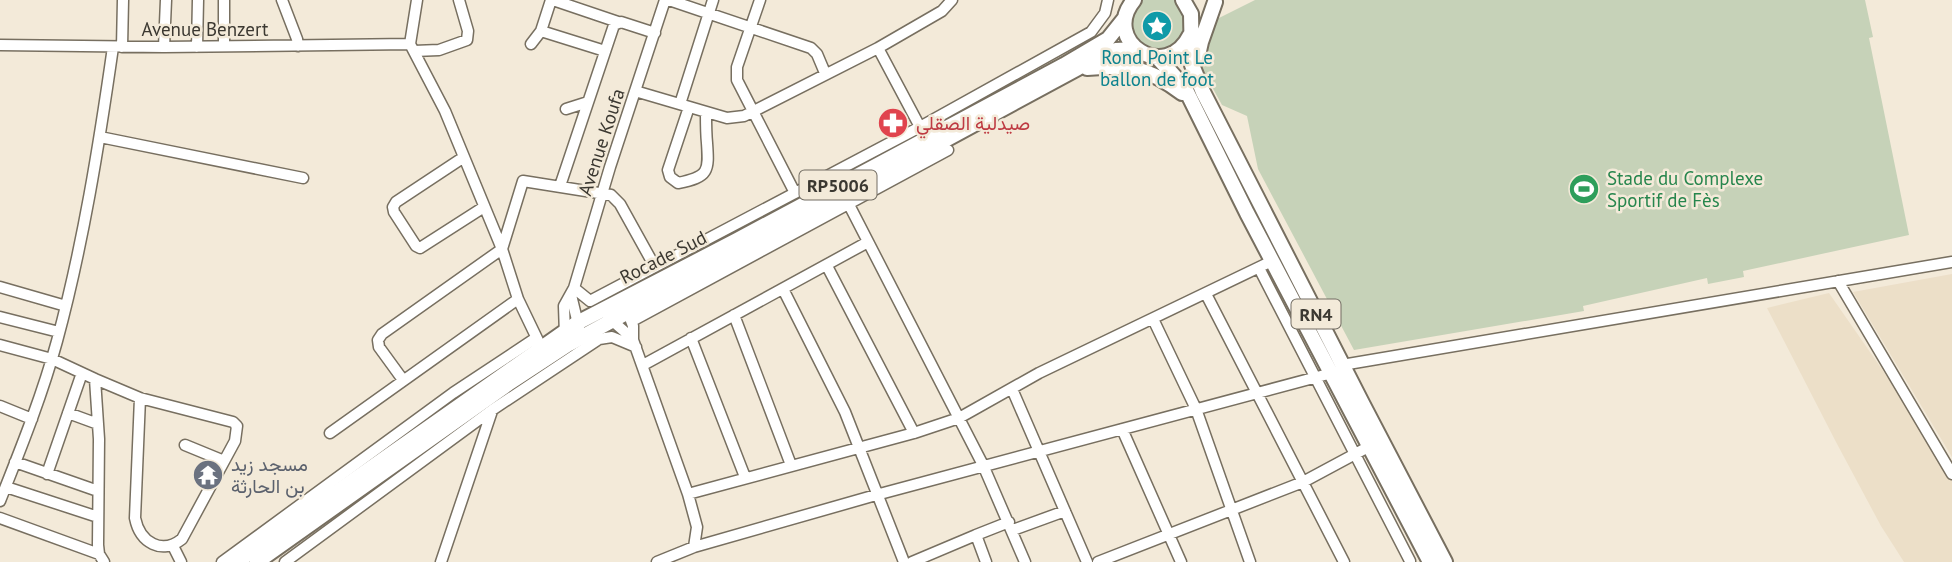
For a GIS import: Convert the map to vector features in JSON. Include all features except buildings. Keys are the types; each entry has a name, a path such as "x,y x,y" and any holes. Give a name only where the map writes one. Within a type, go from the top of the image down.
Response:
{"highway":[{"name":"Rocade Sud","path":"627,311 1048,66 1080,48 1108,39 1124,19 1134,0"},
{"name":"RN4","path":"1182,0 1191,14 1191,57 1196,77 1337,369 1370,446 1428,557"},
{"path":"1158,58 1174,54 1187,42 1191,30 1217,1"},
{"path":"1196,77 1198,52 1217,1"},
{"path":"1124,19 1128,39 1136,49"},
{"name":"Rocade Sud","path":"572,338 576,323 601,311 627,311 847,200 1078,68 1116,50 1136,49"},
{"name":"RN4","path":"1136,49 1158,58 1185,89 1266,265 1337,369 1446,562"},
{"path":"1078,68 1124,67 1148,72 1164,79 1191,100"},
{"name":"Rocade Sud","path":"237,562 542,348 572,338 601,311"},
{"name":"Rocade Sud","path":"257,562 510,391 542,348"}],"street":[{"path":"0,501 52,359 66,306 118,47 123,0"},
{"path":"164,47 166,0"},
{"path":"197,47 198,0"},
{"path":"224,0 224,46"},
{"path":"282,0 298,46"},
{"path":"222,562 453,393 542,348 517,299 502,249 445,111 412,48 417,0"},
{"name":"Avenue Benzert","path":"0,46 298,46 439,50 467,40 468,31 459,0"},
{"path":"531,44 541,32 552,0 655,33"},
{"path":"667,0 811,48 817,54 825,73"},
{"name":"Avenue Koufa","path":"572,338 563,310 572,291 635,91 667,0"},
{"path":"706,113 709,162 707,169 702,175 678,183 670,177 668,170 713,0"},
{"path":"760,0 736,74 795,193"},
{"path":"635,91 706,113 735,118 878,48 942,11 952,0"},
{"path":"1080,48 1097,27 1105,13 1108,0"},
{"path":"561,186 614,25 618,22"},
{"path":"541,32 605,51"},
{"path":"878,48 920,127"},
{"path":"601,311 655,267 920,127 1048,66"},
{"path":"566,109 588,102"},
{"path":"100,136 303,178"},
{"path":"948,150 847,200 983,466 1025,562"},
{"path":"464,157 396,202 394,212 415,246 420,248 485,207"},
{"path":"403,380 379,347 378,340 382,334 502,249 523,181 603,192 615,198 655,267"},
{"path":"642,365 868,242"},
{"path":"657,562 694,547 876,495 1315,378 1337,369 1952,262"},
{"path":"688,494 914,433 959,418 1012,389 1266,265 1315,378 1408,561 1428,557"},
{"path":"827,266 914,433"},
{"path":"1838,281 1952,474"},
{"path":"0,287 66,306"},
{"path":"783,289 845,412 904,562"},
{"path":"572,291 601,311 634,343"},
{"name":"Avenue Koufa","path":"572,291 576,323"},
{"path":"1206,294 1344,562"},
{"path":"330,433 517,299"},
{"path":"627,311 634,343 688,494 697,527 694,547"},
{"path":"734,315 791,465"},
{"path":"0,317 59,332"},
{"path":"1153,319 1196,409 1250,562"},
{"path":"285,562 492,410 510,391 599,339 612,337 634,343"},
{"path":"691,338 745,477"},
{"path":"0,345 52,359 140,398 233,422 237,426 237,433 224,461 182,539 173,546 149,542 137,530 135,518 140,398"},
{"path":"47,474 82,373"},
{"path":"0,518 101,558 95,379"},
{"path":"1012,389 1087,562"},
{"path":"0,406 32,418"},
{"path":"440,562 492,410"},
{"path":"68,413 98,424"},
{"path":"1122,429 1181,562"},
{"path":"185,445 224,461"},
{"path":"1098,562 1303,482 1370,446"},
{"path":"15,462 98,491"},
{"path":"6,487 98,517"},
{"path":"912,562 976,535 1065,511"},
{"path":"976,535 986,562"},
{"path":"173,546 181,562"},
{"path":"942,549 947,562"}],"shaded area":[{"path":"1952,274 1952,457 1853,292"},
{"path":"1829,293 1904,401 1952,481 1952,562 1904,562 1881,526 1767,308"}],"green space":[{"path":"1140,0 1176,0 1186,13 1185,38 1165,53 1140,48 1129,27"},
{"name":"Stade du Complexe Sportif de Fès","path":"1255,0 1865,0 1873,37 1869,38 1909,235 1743,271 1744,277 1708,284 1707,278 1583,306 1584,311 1354,350 1258,169 1247,116 1222,105 1200,65 1215,20"}],"place":[{"name":"Rond Point Le ballon de foot","path":"1157,26"},
{"name":"صيدلية الصقلي","path":"893,123"},
{"name":"Stade du Complexe Sportif de Fès","path":"1584,189"},
{"name":"مسجد زيد بن الحارثة","path":"208,475"}]}
